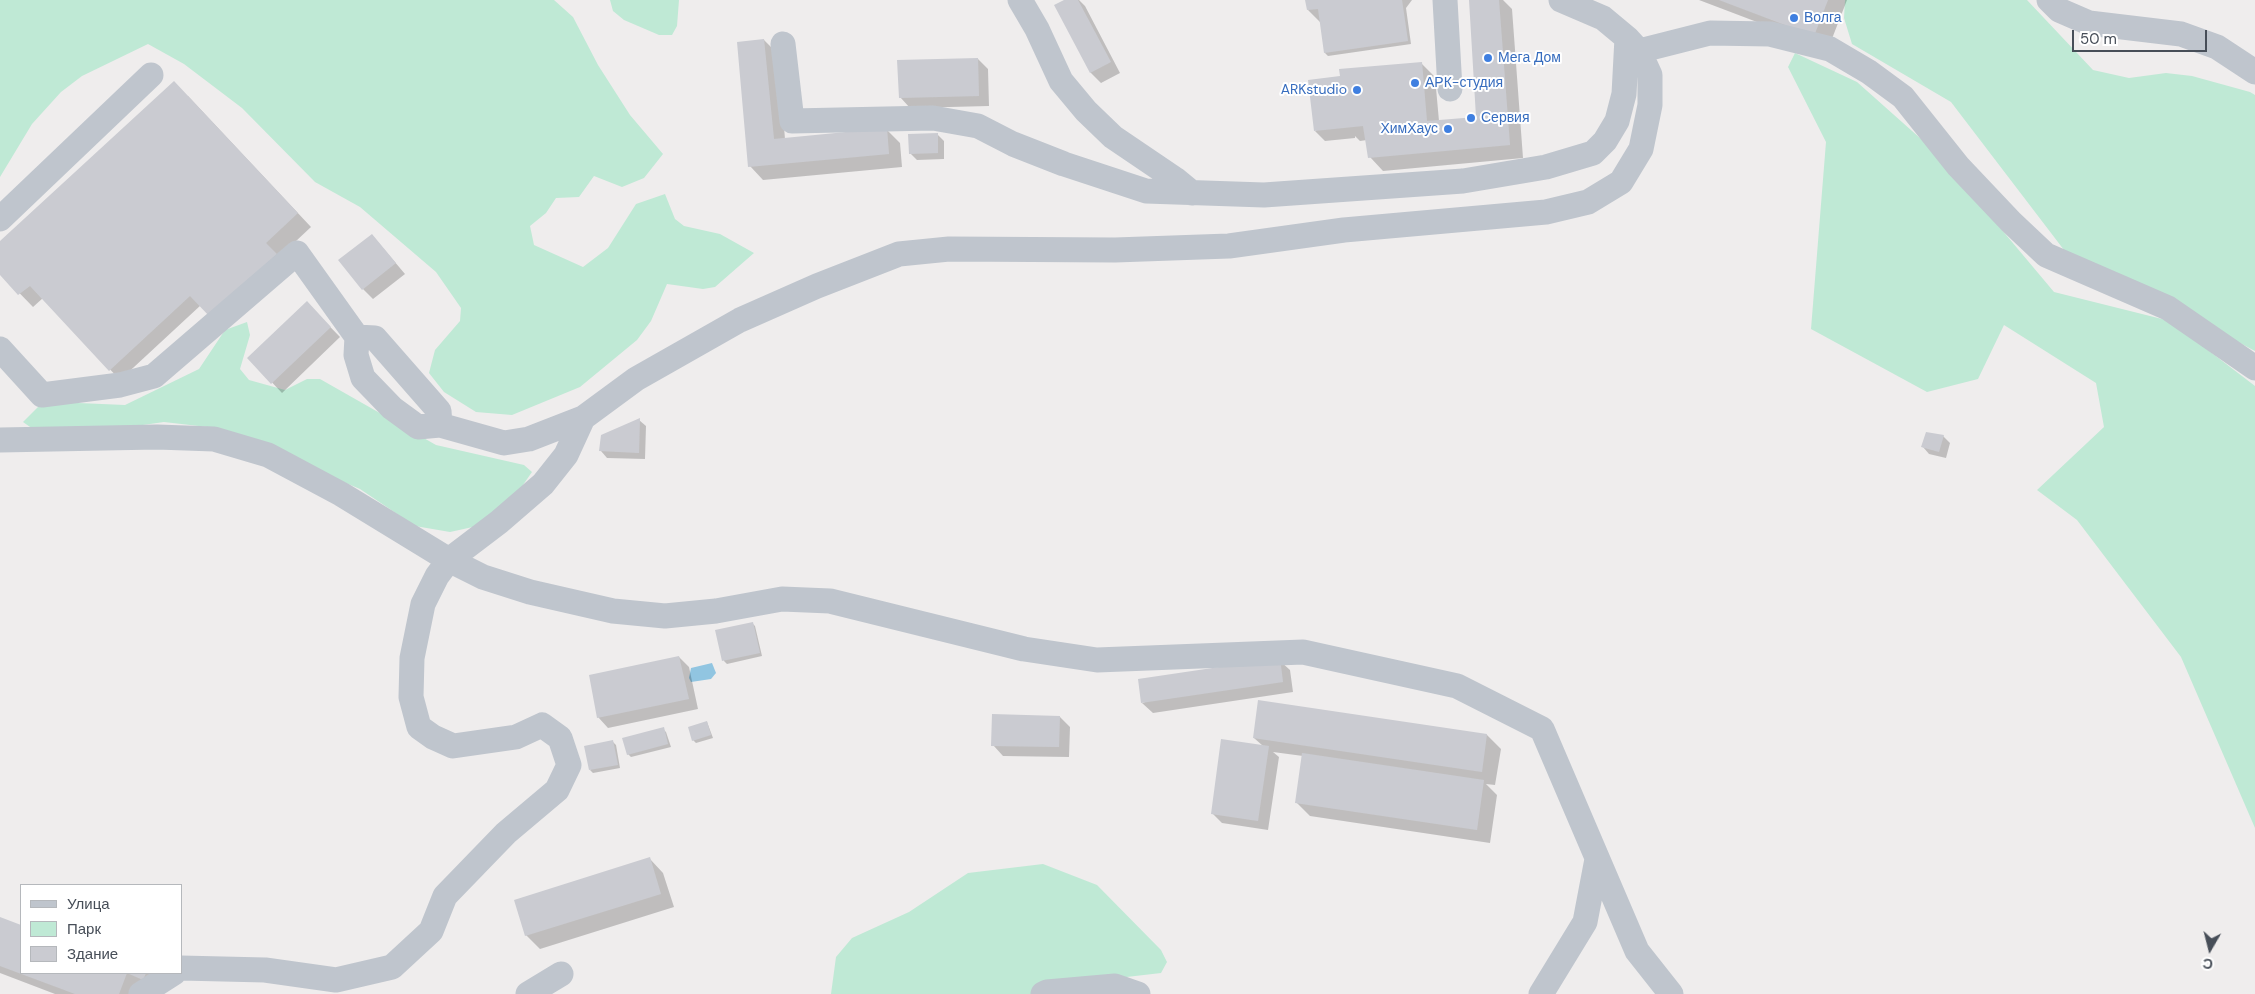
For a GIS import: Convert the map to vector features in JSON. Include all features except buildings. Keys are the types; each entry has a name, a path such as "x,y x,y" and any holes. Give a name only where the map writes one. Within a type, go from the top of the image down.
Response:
{"street":[{"path":"1020,0 1037,29 1061,81 1086,111 1113,137 1175,179 1192,193"},
{"path":"1445,0 1450,89"},
{"path":"0,349 42,395 120,385 154,376 297,253 357,337 356,355 363,378 392,408 418,428 440,425 504,443 529,439 583,418 636,379 740,320 817,286 898,254 949,248 1114,250 1229,246 1344,230 1546,212 1588,202 1621,182 1641,149 1650,105 1650,75 1633,44 1603,18 1561,0"},
{"path":"2049,0 2059,10 2090,23 2181,33 2218,46 2255,72"},
{"path":"1633,44 1710,33 1770,34 1830,49 1869,72 1903,97 1958,166 2011,222 2046,255 2168,308 2255,368"},
{"path":"783,44 792,121 933,118 978,126 1013,144 1064,164 1146,191 1264,195 1463,181 1546,168 1593,153 1605,141 1618,121 1633,44"},
{"path":"0,220 151,75"},
{"path":"357,337 375,338 438,411 440,425"},
{"path":"182,968 265,970 323,986 336,980 392,967 431,931 445,896 506,833 557,790 569,765 560,738 542,725 516,737 453,746 419,727 411,697 412,658 423,604 437,576 450,560 500,522 543,484 566,455 583,418"},
{"path":"0,440 156,437 214,439 268,455 341,494 450,560 483,577 520,589 613,612 665,616 716,611 782,599 830,601 1024,649 1097,660 1303,652 1457,686 1542,729 1637,951 1671,994"},
{"path":"1541,994 1584,922 1597,858"},
{"path":"141,994 172,974"},
{"path":"528,994 561,974"},
{"path":"1043,994 1047,992 1115,986 1138,994"}],"green space":[{"path":"0,0 554,0 573,17 598,65 630,115 663,154 644,178 622,187 594,176 579,197 556,198 546,213 530,226 534,245 583,267 608,248 636,204 665,194 675,219 684,226 720,234 754,253 715,287 703,289 667,284 651,321 637,340 580,387 512,415 476,412 444,392 429,373 435,350 460,321 461,308 436,272 360,207 315,182 242,108 184,64 148,44 82,76 61,92 32,124 0,177"},
{"path":"610,0 679,0 677,26 672,35 659,35 624,20 613,11"},
{"path":"1845,0 2027,0 2093,70 2129,78 2166,73 2192,76 2255,95 2255,351 2064,250 1951,102 1852,44 1844,18"},
{"path":"1795,53 1857,82 1939,155 2054,292 2170,321 2255,386 2255,828 2181,657 2077,520 2037,490 2104,427 2096,383 2004,325 1978,379 1927,392 1811,329 1826,142 1788,67"},
{"path":"247,322 250,335 240,369 249,380 285,390 307,379 320,379 436,445 524,465 532,472 502,515 491,523 450,532 415,526 360,489 216,428 164,422 115,429 33,429 23,422 41,404 55,402 125,405 199,369 225,330"},
{"path":"1043,864 1097,885 1161,950 1167,962 1161,973 1075,983 1046,994 831,994 836,957 852,938 909,912 968,873"}],"water":[{"path":"712,663 716,673 711,679 691,682 689,678 691,668"}],"place":[{"name":"Волга","path":"1794,18"},
{"name":"Мега Дом","path":"1488,58"},
{"name":"АРК-студия","path":"1415,83"},
{"name":"ARKstudio","path":"1357,90"},
{"name":"Сервия","path":"1471,118"},
{"name":"ХимХаус","path":"1448,129"}]}
